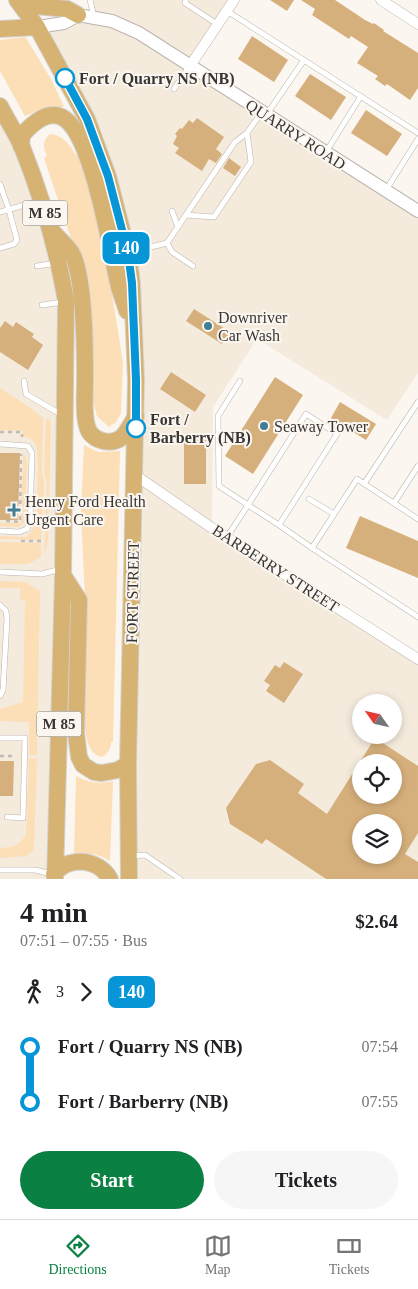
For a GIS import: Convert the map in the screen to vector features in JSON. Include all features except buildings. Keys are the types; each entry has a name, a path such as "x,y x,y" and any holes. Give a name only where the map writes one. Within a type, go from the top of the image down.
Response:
{"main road":[{"name":"FORT STREET","path":"17,0 38,27 87,119 108,176 128,253 132,283 136,416 128,764 129,879"},
{"path":"22,0 35,6 67,9 86,16"},
{"path":"0,29 38,27"},
{"name":"M 85","path":"0,106 21,146 41,200 60,262 66,302 63,572 54,877"},
{"path":"21,146 22,135 30,126 40,119 49,116 58,116 65,119 75,132 86,155 97,188 108,231 117,280 134,332"},
{"path":"50,228 71,253 77,272 85,355 85,410 87,427 91,435 106,442 121,437 136,416"},
{"path":"63,572 80,600 76,733 79,758 83,765 94,772 102,773 118,770 128,764"},
{"path":"54,877 59,868 67,863 86,862 99,866 110,879"}],"street":[{"path":"190,66 234,0"},
{"path":"381,0 418,24"},
{"path":"38,27 64,23 86,16"},
{"name":"QUARRY ROAD","path":"86,16 112,20 139,33 418,211"},
{"name":"BARBERRY STREET","path":"135,475 227,537 418,659"}],"lane":[{"path":"86,16 90,0"},
{"path":"186,0 185,2 218,24"},
{"path":"227,11 418,133"},
{"path":"128,253 167,243 235,142 247,133 264,113 304,60"},
{"path":"174,89 190,66"},
{"path":"325,152 361,96"},
{"path":"186,215 214,217 251,162 247,133"},
{"path":"385,191 418,139"},
{"path":"0,186 10,210 17,240 14,244 0,248"},
{"path":"0,212 41,200"},
{"path":"172,211 178,227"},
{"path":"167,243 172,252 193,266"},
{"path":"38,266 60,262"},
{"path":"42,305 66,302"},
{"path":"24,381 26,394 66,418"},
{"path":"240,381 218,416 219,486 418,617"},
{"path":"364,484 418,402"},
{"path":"227,537 306,414 337,434 279,526"},
{"path":"0,444 28,446 32,453 30,520 27,529 19,532 0,531"},
{"path":"394,503 418,466"},
{"path":"312,548 357,479 418,519"},
{"path":"309,499 334,514"},
{"path":"0,572 42,574 63,572"},
{"path":"0,605 6,611 7,619 3,690 0,696"},
{"path":"0,738 25,738 23,818 7,817"},
{"path":"128,856 145,855 180,879"},
{"path":"0,870 35,870 54,877"},
{"path":"170,872 170,879"}],"path":[{"path":"0,432 22,432 22,437"},
{"path":"0,521 20,522 21,452"},
{"path":"0,756 20,756"}],"shaded area":[{"path":"90,0 234,0 190,66 418,209 418,373 387,420 257,339 213,407 212,528 418,659 418,879 129,879 136,380 108,176 38,27 93,17"},
{"path":"24,37 52,81 64,107 46,107 25,116 0,71 0,40"},
{"path":"0,106 59,262 55,879 0,879"},
{"path":"50,134 62,138 76,155 79,154 101,227 123,362 121,413 116,422 109,427 97,416 93,401 90,401 84,277 44,158 47,156 44,142"},
{"path":"0,388 43,418 42,470 44,486 41,540 0,539 0,536 26,537 31,532 36,522 38,470 37,451 34,441 23,437 23,431 0,430"},
{"path":"46,418 51,423 48,541 44,554 47,483 44,473"},
{"path":"84,445 98,452 120,451 113,742 111,742 109,751 102,757 91,750 85,729 82,729 85,598 81,511"},
{"path":"23,453 27,459 25,521 19,527 0,526 0,523 21,523"},
{"path":"0,542 41,543 41,557 28,564 0,564"},
{"path":"0,581 25,582 40,591 37,755 29,755 29,722 0,721 0,709 23,702 25,601 20,599 20,588 0,588"},
{"path":"29,758 37,759 34,850 26,856 0,858 0,848 15,845 26,834"},
{"path":"76,776 94,782 113,781 110,861 93,854 74,855"}],"bus line":[{"name":"140","path":"65,78 87,119 108,176 128,253 132,283 136,428"}],"place":[{"name":"Fort / Quarry NS (NB)","path":"65,78"},
{"name":"Downriver Car Wash","path":"208,326"},
{"name":"Seaway Tower","path":"264,426"},
{"name":"Fort / Barberry (NB)","path":"136,428"},
{"name":"Henry Ford Health Urgent Care","path":"14,510"}]}
